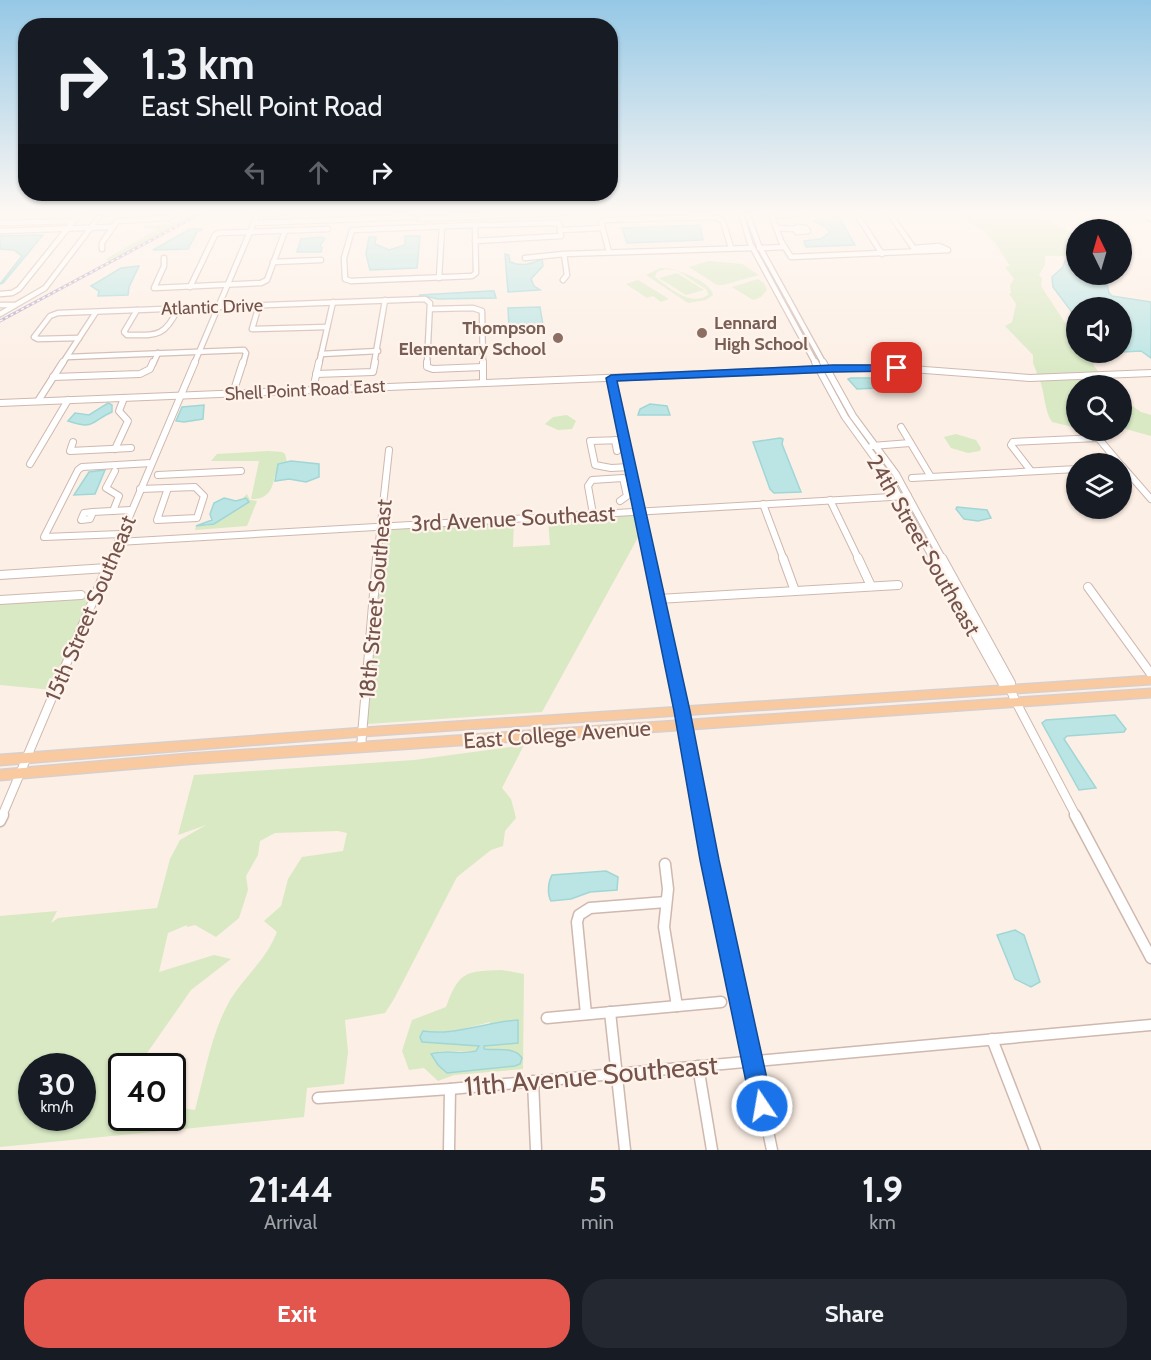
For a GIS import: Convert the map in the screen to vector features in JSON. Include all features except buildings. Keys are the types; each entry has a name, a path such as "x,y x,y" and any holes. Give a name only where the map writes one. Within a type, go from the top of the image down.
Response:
{"main road":[{"name":"East College Avenue","path":"0,760 363,732 1151,680"},
{"name":"East College Avenue","path":"0,775 361,747 1151,693"}],"street":[{"path":"0,294 12,293 20,289 37,267"},
{"path":"0,314 45,288 61,267"},
{"path":"164,267 154,288 227,286 265,282 271,267"},
{"path":"190,287 200,267"},
{"name":"15th Street Southeast","path":"0,821 235,267"},
{"path":"344,267 345,279 351,281 469,277 475,274 475,267"},
{"path":"439,278 440,267"},
{"path":"563,280 567,275 566,267"},
{"name":"24th Street Southeast","path":"762,267 845,417 887,475 1003,684 1010,689 1151,958"},
{"name":"24th Street Southeast","path":"771,267 853,416 878,445 896,474 1011,683 1010,689"},
{"name":"Atlantic Drive","path":"79,338 38,339 34,337 50,316 58,313 425,299 430,301 430,309"},
{"path":"316,374 373,372 385,300"},
{"path":"313,389 333,302"},
{"path":"0,305 17,305"},
{"path":"259,305 252,329 327,327"},
{"path":"137,310 124,332 127,335 162,334 169,329 178,309"},
{"path":"483,367 433,369 427,367 430,309 481,309 483,367 483,382"},
{"path":"38,401 96,312"},
{"path":"67,357 241,350 246,352 233,393"},
{"path":"321,354 378,351"},
{"path":"53,377 140,374 150,369 158,353"},
{"name":"Shell Point Road East","path":"0,403 820,369 897,368 1023,378 1151,373"},
{"path":"611,378 772,1150"},
{"path":"115,449 128,421 119,411 124,398"},
{"path":"30,464 68,400"},
{"path":"901,427 908,443 931,477"},
{"path":"1031,471 1011,446 1013,442 1096,436 1110,453"},
{"path":"615,440 617,451"},
{"path":"624,440 590,441 595,465 630,467"},
{"path":"73,442 70,451 131,448"},
{"path":"866,446 908,443"},
{"name":"18th Street Southeast","path":"361,747 389,450"},
{"name":"3rd Avenue Southeast","path":"151,463 82,467 78,470 44,537 119,538 381,526 908,496"},
{"path":"912,477 1066,469"},
{"path":"113,511 119,496 106,488 115,471"},
{"path":"158,475 242,471"},
{"path":"195,487 200,473"},
{"path":"593,514 588,486 592,480 623,478 627,496"},
{"path":"1132,478 1151,499"},
{"path":"140,489 168,487 195,487 204,496 197,518 157,520 168,487"},
{"path":"620,501 627,496 636,495"},
{"path":"830,500 871,586"},
{"path":"763,504 795,591"},
{"path":"84,513 81,520 90,519 93,512 131,510"},
{"path":"0,575 108,568"},
{"path":"658,599 898,585"},
{"path":"1088,587 1151,674"},
{"path":"0,600 81,595"},
{"path":"665,864 669,889 663,927 677,1006"},
{"path":"586,1014 577,922 579,915 590,908 666,902"},
{"path":"547,1018 721,1002"},
{"path":"610,1012 625,1150"},
{"name":"11th Avenue Southeast","path":"318,1098 450,1089 1151,1025"},
{"path":"992,1039 1035,1150"},
{"path":"698,1066 712,1150"},
{"path":"533,1081 536,1150"},
{"path":"449,1150 450,1089"}],"green space":[{"path":"689,267 746,267 759,275 717,285"},
{"path":"1005,267 1044,267 1039,275 1042,278 1041,286 1066,324 1066,363 1092,363 1100,374 1038,376 1033,363 1033,355 1005,326 1012,322 1016,304 1009,294 1011,293 1010,285 1014,279"},
{"path":"660,268 674,270 677,271 666,269 657,272 655,277 680,295 694,299 708,295 707,290 678,271 682,272 706,285 713,295 706,300 688,303 646,275"},
{"path":"677,273 704,290 686,295 659,278"},
{"path":"758,279 764,283 767,290 761,297 753,300 732,287"},
{"path":"638,280 669,299 661,302 653,296 647,298 626,284"},
{"path":"1066,377 1066,425 1052,422 1047,412 1039,378"},
{"path":"1132,406 1151,415 1151,436 1132,431"},
{"path":"567,415 576,421 572,429 558,430 545,424 553,417"},
{"path":"956,434 976,440 981,448 980,451 968,453 951,448 944,437"},
{"path":"282,452 287,462 281,464 277,469 271,489 261,498 251,499 259,461 211,461 217,454"},
{"path":"247,494 250,500 257,501 247,526 195,530 196,526 211,525 224,518 246,498 243,498"},
{"path":"638,514 641,532 542,712 367,724 385,528 514,520 513,547 550,545 548,519"},
{"path":"93,597 53,690 0,685 0,603"},
{"path":"524,745 502,788 511,799 516,818 505,831 503,846 491,850 457,877 385,1013 345,1020 348,1052 344,1084 307,1088 304,1117 186,1129 186,1109 195,1110 209,1054 223,1013 236,991 267,951 277,932 264,921 281,906 288,879 302,857 343,851 347,833 338,831 275,833 260,841 258,855 246,876 248,890 239,918 216,937 195,925 187,927 187,925 168,933 159,972 214,955 231,959 191,990 147,1053 108,1053 108,1131 162,1131 0,1147 0,916 57,911 51,923 58,918 157,908 170,859 180,840 206,825 178,835 194,775 414,760"},
{"path":"502,970 524,974 523,1069 454,1075 438,1081 424,1068 409,1070 402,1051 412,1020 446,1007 455,986 465,975 480,971","holes":["490,1022 484,1049 512,1050 433,1059 439,1051 476,1051 479,1046 423,1042 424,1031 443,1034"]}],"water":[{"path":"14,267 17,267 3,283 0,284"},
{"path":"139,267 129,287 128,295 98,296 99,291 91,286 121,268"},
{"path":"369,267 417,267 417,268 370,270"},
{"path":"506,267 542,267 531,279 534,286 540,290 508,292"},
{"path":"1066,267 1066,285 1107,285 1109,293 1118,297 1066,297 1066,304 1053,287 1052,277"},
{"path":"494,291 496,298 438,299 419,295"},
{"path":"1132,299 1151,302 1151,358 1141,351 1132,351"},
{"path":"540,307 543,325 509,327 508,308"},
{"path":"908,378 917,386 857,389 848,379"},
{"path":"108,403 112,405 112,412 92,424 83,425 68,421 75,413 89,415"},
{"path":"650,404 667,406 670,415 638,415 640,409"},
{"path":"204,405 203,419 176,421 182,407"},
{"path":"783,439 782,444 801,492 774,493 770,489 753,442"},
{"path":"291,461 319,464 319,477 306,482 289,479 275,481 278,464"},
{"path":"105,470 95,494 74,495 89,472"},
{"path":"224,498 236,501 246,498 249,502 214,524 196,526 212,520 210,514 214,503"},
{"path":"957,507 987,510 991,518 978,521 964,519 956,509"},
{"path":"1115,715 1126,729 1124,732 1067,736 1064,739 1096,788 1079,790 1042,723 1046,720"},
{"path":"606,871 618,877 617,890 590,892 571,899 551,901 548,888 552,875"},
{"path":"1015,930 1024,935 1040,982 1031,987 1015,979 997,935"},
{"path":"518,1020 518,1043 484,1046 484,1049 510,1050 519,1054 522,1058 520,1064 515,1066 447,1073 431,1054 476,1051 479,1046 422,1042 420,1037 423,1031 446,1032"}],"railway":[{"path":"0,321 102,267"}],"place":[{"name":"Lennard High School","path":"702,333"},
{"name":"Thompson Elementary School","path":"558,338"}],"route":[{"path":"762,1106 710,860 682,711 611,378 833,368 897,368"}]}
